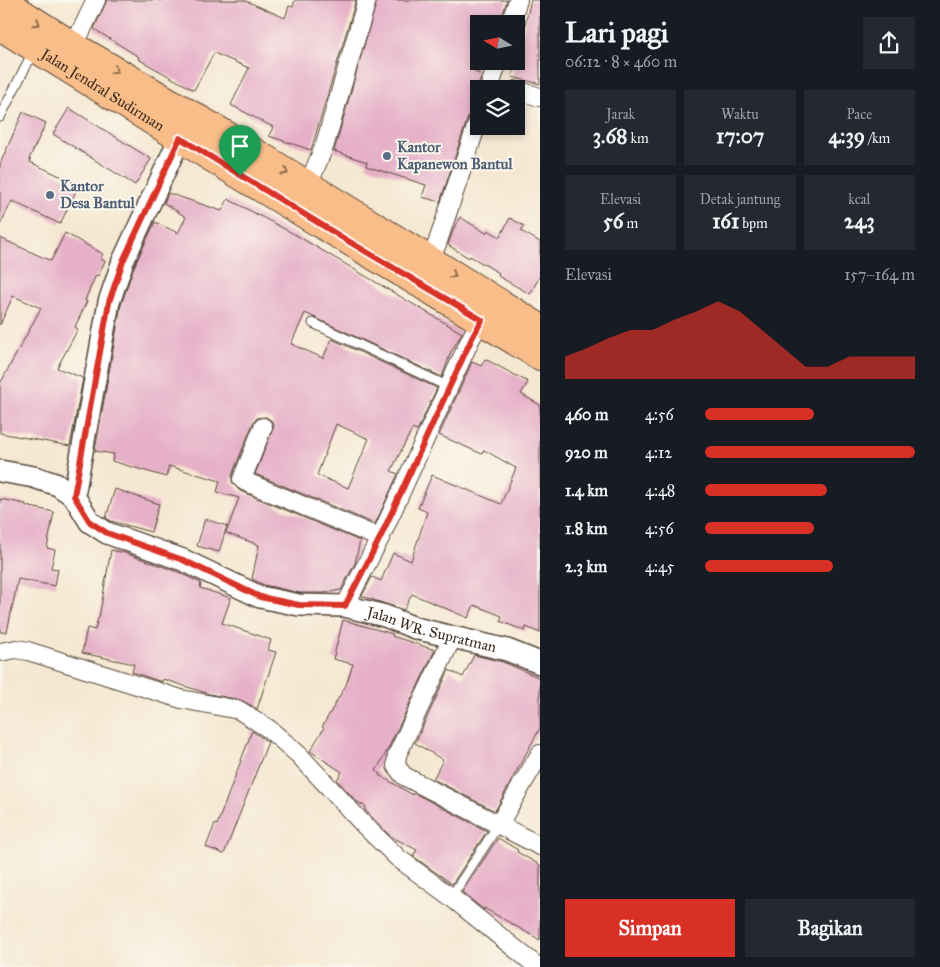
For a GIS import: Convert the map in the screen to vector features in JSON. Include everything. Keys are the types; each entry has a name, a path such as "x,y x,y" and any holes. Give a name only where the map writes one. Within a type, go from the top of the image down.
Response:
{"main road":[{"name":"Jalan Jendral Sudirman","path":"1,0 70,56 180,138 540,356"},
{"name":"Jalan Jendral Sudirman","path":"0,26 35,48 70,56 226,135 540,328"}],"street":[{"path":"70,56 96,0"},
{"path":"308,186 325,144 367,0"},
{"path":"513,15 518,0"},
{"path":"525,93 540,97"},
{"path":"430,260 473,135"},
{"path":"74,496 109,302 123,261 180,138"},
{"path":"345,606 380,538 449,386 482,320"},
{"path":"263,427 244,470 242,479 244,481 380,538"},
{"name":"Jalan WR. Supratman","path":"0,471 46,480 58,485 74,496 90,522 107,533 183,560 260,597 299,605 345,606 385,616 415,628 507,650 540,664"},
{"path":"453,636 397,755 396,766 404,776 540,846"},
{"path":"0,652 16,649 28,650 181,699 239,710 269,729 299,755 364,825 398,858 451,897 538,967"},
{"path":"499,824 540,754"}],"lane":[{"path":"0,117 35,48"},
{"path":"313,324 449,386"},
{"path":"451,897 499,824"}],"building":[{"path":"107,0 244,0 285,18 289,6 293,7 295,0 356,0 311,150 269,136 273,127 231,105 249,68 214,53 194,90 138,59 139,57 94,29"},
{"path":"377,0 507,0 503,15 470,15 470,70 476,70 475,72 482,75 480,80 470,80 470,111 440,202 422,197 426,185 366,166 367,162 334,151"},
{"path":"531,0 540,0 540,84 512,77 514,70 525,70 525,24"},
{"path":"69,108 151,159 135,185 53,134"},
{"path":"23,112 46,123 29,159 31,160 30,162 79,185 60,224 12,201 0,225 0,164"},
{"path":"168,193 222,211 228,199 296,235 462,333 451,352 442,377 305,313 291,344 323,358 332,339 437,388 417,431 412,429 391,471 398,474 375,524 255,474 274,426 272,421 266,417 257,418 253,423 232,475 232,482 240,491 360,541 355,563 341,590 324,593 300,593 264,585 252,579 259,545 226,533 239,498 217,492 220,481 169,466 166,477 112,461 114,454 95,451 121,305 133,269 155,222 178,233 186,217 164,203","holes":["336,424 369,439 348,488 317,475"]},
{"path":"460,217 486,233 488,230 500,237 510,218 524,226 521,231 540,242 540,276 530,294 498,276 499,273 448,245"},
{"path":"65,233 103,254 100,259 105,261 98,276 96,275 85,300 87,301 75,327 78,329 57,368 83,378 70,446 0,433 0,384 41,308 13,296 0,325 0,238 51,261"},
{"path":"485,359 528,382 521,394 540,405 540,633 526,627 525,631 500,621 502,616 474,605 468,618 412,594 404,610 362,596 372,577 381,581 393,553 411,561 427,512 418,508 432,475 501,504 516,468 484,450 482,454 439,435 472,362 481,366"},
{"path":"115,489 159,504 151,532 106,518"},
{"path":"0,499 54,512 47,548 55,550 51,568 58,569 55,586 18,579 7,632 0,632"},
{"path":"205,519 227,526 219,552 197,546"},
{"path":"111,550 125,553 178,572 201,583 200,588 231,598 222,623 271,640 268,650 276,652 257,709 241,700 209,694 163,679 162,682 132,672 134,664 82,653 87,628 95,630 99,618"},
{"path":"343,620 393,634 392,636 435,650 376,771 379,775 413,795 414,793 487,831 452,884 413,856 417,850 390,836 365,810 366,807 356,801 337,780 342,772 310,751 346,685 353,664 333,659"},
{"path":"474,655 503,662 540,678 540,728 495,811 433,779 443,760 415,743 449,670 463,677"},
{"path":"252,731 268,742 224,854 206,847 215,824 217,825"},
{"path":"498,838 518,850 517,852 540,865 540,940 484,908 484,910 462,892"}],"place":[{"name":"Kantor Kapanewon Bantul","path":"387,156"},
{"name":"Kantor Desa Bantul","path":"50,195"}],"route":[{"path":"180,138 240,176 482,320 380,538 345,606 299,605 260,597 183,560 107,533 90,522 74,496 109,302 137,228 180,138"}]}
